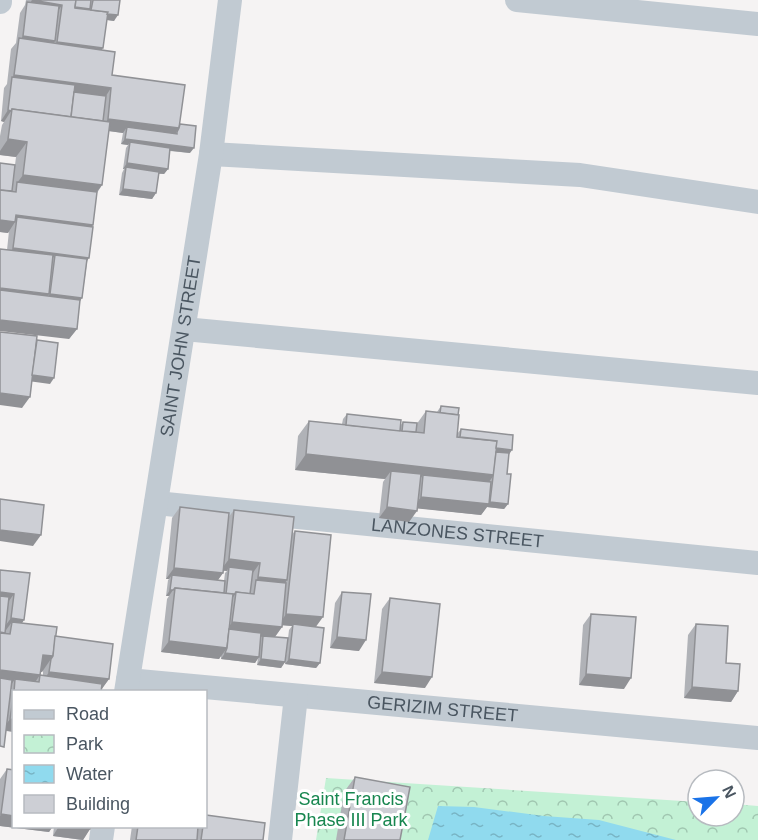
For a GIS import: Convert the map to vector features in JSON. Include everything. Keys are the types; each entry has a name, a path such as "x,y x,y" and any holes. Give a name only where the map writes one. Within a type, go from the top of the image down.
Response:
{"street":[{"name":"SAINT JOHN STREET","path":"127,686 211,154 230,0"},
{"path":"517,0 758,24"},
{"path":"211,154 580,176 758,202"},
{"path":"184,329 758,383"},
{"name":"LANZONES STREET","path":"156,503 758,563"},
{"name":"GERIZIM STREET","path":"127,686 195,690"},
{"name":"GERIZIM STREET","path":"207,691 296,696 758,738"},
{"path":"280,840 296,696"}],"green space":[{"name":"Saint Francis Phase III Park","path":"326,778 686,801 686,828 746,828 746,805 758,806 758,840 316,840"}],"water":[{"path":"438,806 474,807 599,820 676,840 428,840"}],"building":[{"path":"32,0 76,0 75,8 108,12 103,48 57,42 62,5"},
{"path":"76,0 91,0 90,9 75,7"},
{"path":"93,0 120,0 118,15 91,10"},
{"path":"27,2 59,6 55,41 23,36"},
{"path":"19,38 115,52 112,75 185,85 179,128 108,119 111,88 14,75"},
{"path":"12,77 75,85 71,117 8,110"},
{"path":"74,92 106,96 103,121 71,117"},
{"path":"12,109 110,122 102,185 23,175 27,142 8,139"},
{"path":"180,124 196,126 194,148 125,139 127,127 177,134"},
{"path":"130,142 170,148 168,169 127,163"},
{"path":"0,163 15,165 12,191 0,190"},
{"path":"126,167 159,172 156,193 123,189"},
{"path":"17,182 97,192 93,225 16,215 15,222 0,220 0,190 16,192"},
{"path":"17,217 93,227 89,258 13,248"},
{"path":"0,249 53,255 49,294 0,288"},
{"path":"55,255 87,259 82,298 50,294"},
{"path":"0,290 80,300 77,329 0,320"},
{"path":"0,332 37,336 30,397 0,393"},
{"path":"37,340 58,343 54,378 32,375"},
{"path":"441,406 459,408 458,415 440,413"},
{"path":"426,411 459,415 457,437 497,441 494,475 306,454 309,421 424,433"},
{"path":"347,414 401,420 400,431 346,425"},
{"path":"403,422 417,423 416,432 402,431"},
{"path":"461,429 513,435 512,450 496,448 497,441 460,437"},
{"path":"496,452 509,453 507,474 511,474 508,504 490,502"},
{"path":"391,471 421,474 417,511 387,507"},
{"path":"423,475 491,482 489,504 421,497"},
{"path":"0,499 44,505 41,535 0,530"},
{"path":"180,507 229,513 223,573 174,568"},
{"path":"234,510 294,517 287,580 258,577 260,563 229,559"},
{"path":"295,531 331,535 323,617 286,614"},
{"path":"229,567 253,570 250,594 236,592 233,596 233,594 226,594"},
{"path":"0,570 30,573 24,620 11,618 14,594 0,592"},
{"path":"172,575 225,581 224,593 175,588 170,590"},
{"path":"256,580 286,583 282,627 232,622 236,592 254,594"},
{"path":"175,588 233,594 227,648 169,641"},
{"path":"342,592 371,594 366,640 337,637"},
{"path":"0,596 9,597 5,633 0,632"},
{"path":"390,598 440,604 432,677 382,672"},
{"path":"591,614 636,617 631,678 586,674"},
{"path":"12,622 57,627 53,656 43,655 40,675 0,670 0,633 10,634"},
{"path":"293,624 324,628 320,663 289,659"},
{"path":"696,624 728,626 726,663 740,664 738,691 692,687"},
{"path":"229,629 261,633 259,657 225,653"},
{"path":"55,636 113,644 109,679 49,672"},
{"path":"263,636 288,638 285,662 261,659"},
{"path":"40,675 102,684 101,690 14,690 15,679 39,682"},
{"path":"0,678 12,680 4,747 0,746"},
{"path":"7,769 12,770 12,816 1,814"},
{"path":"355,777 410,787 400,840 344,840"},
{"path":"207,815 265,823 263,840 201,840 203,828 207,828"},
{"path":"138,828 198,828 197,840 136,840"}]}
